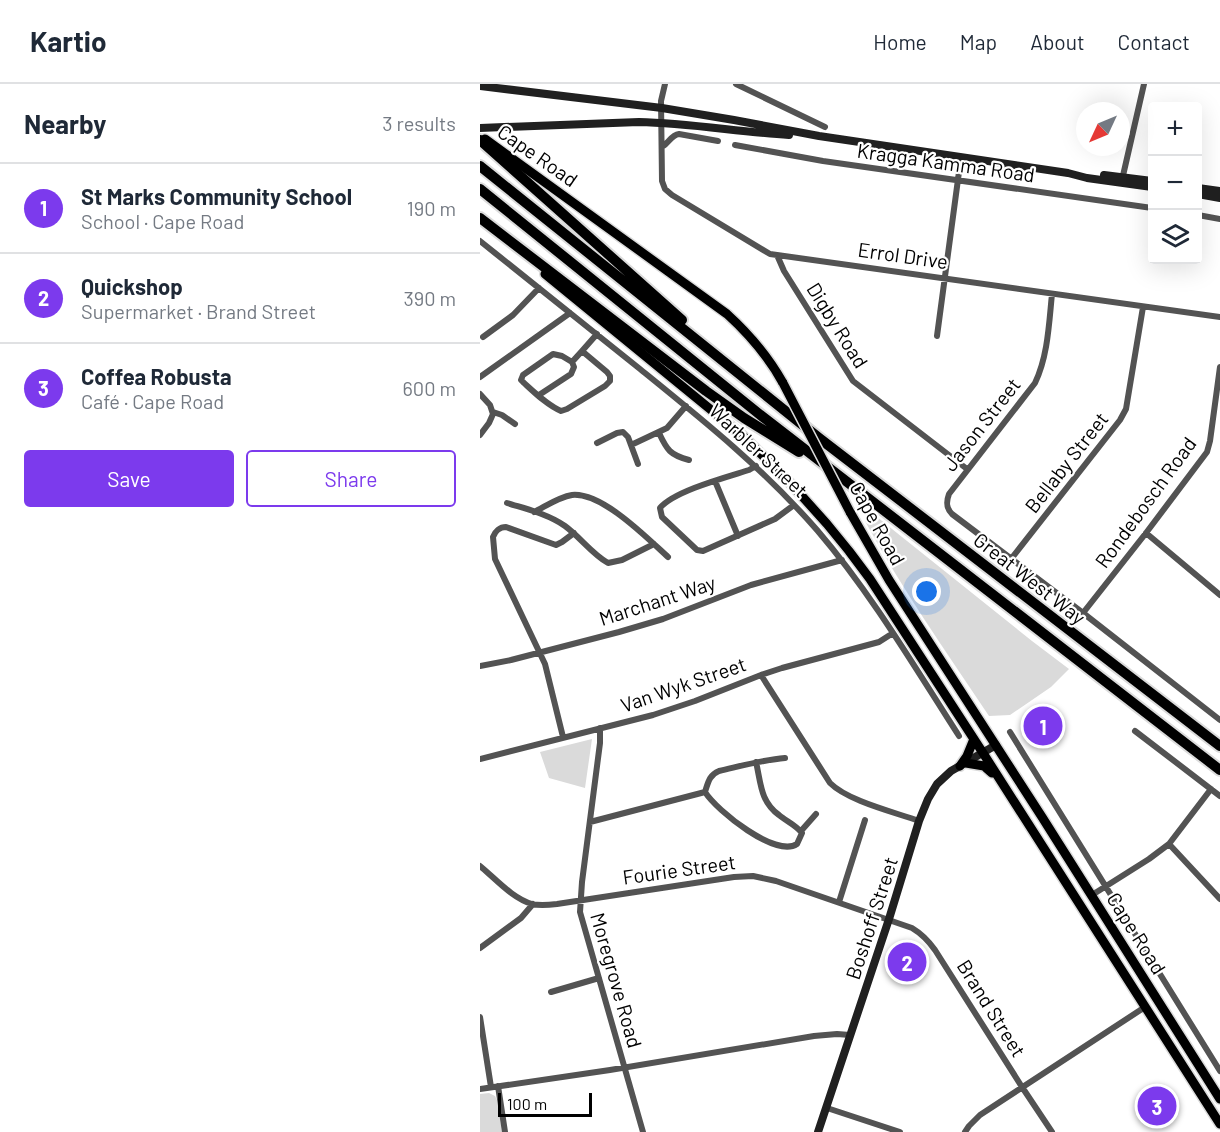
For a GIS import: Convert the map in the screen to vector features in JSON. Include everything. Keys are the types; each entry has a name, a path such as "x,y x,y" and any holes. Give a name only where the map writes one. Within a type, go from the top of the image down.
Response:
{"highway":[{"path":"480,138 665,305 819,438"},
{"path":"480,166 819,438"},
{"path":"480,189 854,488"},
{"path":"480,220 706,391 854,488"},
{"name":"Great West Way","path":"819,438 1220,746"},
{"name":"Great West Way","path":"854,488 1220,770"}],"main road":[{"name":"Kragga Kamma Road","path":"480,86 662,108 819,136 1068,173 1148,181"},
{"name":"Kragga Kamma Road","path":"480,128 662,122 763,134 819,136"},
{"name":"Cape Road","path":"480,138 524,166 727,314 761,349 783,383 884,573 1092,895 1220,1099"},
{"name":"Kragga Kamma Road","path":"1122,180 1148,186"},
{"path":"1202,189 1220,191"},
{"path":"1202,195 1220,198"},
{"name":"Cape Road","path":"480,220 723,419 792,485 827,524 870,579 1220,1124"},
{"path":"974,739 963,764 984,766 999,778"},
{"name":"Boshoff Street","path":"818,1132 889,919 919,820 933,788 951,771 996,745"}],"street":[{"name":"Errol Drive","path":"664,84 661,101 662,181 665,189 765,251 777,255 1220,317"},
{"path":"736,84 825,127"},
{"path":"1122,180 1144,84"},
{"path":"662,147 673,136 679,134 718,141"},
{"name":"Kragga Kamma Road","path":"735,145 823,161 1148,207"},
{"path":"937,336 962,157"},
{"path":"1202,216 1220,219"},
{"name":"Warbler Street","path":"480,241 715,429 794,505 842,560 893,633 959,736"},
{"name":"Digby Road","path":"777,255 784,271 853,381 967,469"},
{"path":"483,337 513,315 539,288"},
{"name":"Jason Street","path":"947,504 948,494 1035,383 1046,345 1052,294"},
{"name":"Bellaby Street","path":"1011,559 1120,420 1126,409 1143,307"},
{"path":"480,377 570,313"},
{"path":"572,362 597,334"},
{"path":"539,395 571,374 574,367 572,362 553,354 521,377 523,382 554,408 563,411 609,383 610,378 607,372 582,351"},
{"name":"Rondebosch Road","path":"1083,613 1206,452 1210,441 1220,367"},
{"path":"480,394 493,412 489,423 480,435"},
{"path":"631,445 659,433 673,422 686,406"},
{"path":"493,412 515,424"},
{"path":"597,443 621,432 626,434 638,464"},
{"path":"659,433 668,450 689,460"},
{"path":"756,466 690,490 666,503 660,508 660,514 700,551 779,517 794,505"},
{"path":"715,481 738,536"},
{"path":"534,512 571,495 596,499 622,517 668,557"},
{"path":"507,503 558,521 608,563 622,560 654,544"},
{"name":"Great West Way","path":"947,504 952,514 1220,720"},
{"path":"563,737 545,664 495,559 493,537 503,527 556,545 574,533"},
{"path":"1146,533 1220,595"},
{"name":"Marchant Way","path":"480,666 619,632 663,619 751,585 842,560"},
{"name":"Van Wyk Street","path":"480,759 680,706 761,675 879,642 893,633"},
{"path":"761,675 824,774 836,788 854,798 919,820"},
{"name":"Moregrove Road","path":"600,728 600,743 579,901 581,917 643,1132"},
{"path":"1135,731 1220,796"},
{"name":"Cape Road","path":"1010,732 1220,1071"},
{"path":"705,792 710,778 715,773 756,762 785,758"},
{"path":"756,762 766,803 801,831"},
{"path":"1092,895 1169,844 1211,789"},
{"path":"590,822 705,792"},
{"path":"705,792 728,816 762,838 786,847 794,847 802,836 801,831 816,814"},
{"path":"839,902 865,820"},
{"path":"1169,844 1220,899"},
{"path":"480,866 522,900 533,904 521,918 480,948"},
{"name":"Fourie Street","path":"533,904 557,904 745,876 776,881 889,919"},
{"name":"Brand Street","path":"889,919 920,932 927,939 1052,1132"},
{"path":"551,992 598,978"},
{"path":"965,1132 980,1115 1145,1006"},
{"path":"480,1017 505,1132"},
{"path":"480,1089 814,1036 850,1035"},
{"path":"827,1108 900,1132"}],"shaded area":[{"path":"877,517 1069,669 1051,687 1010,715 989,716 909,596 865,521"},
{"path":"592,739 585,788 549,778 540,752"},
{"path":"489,1093 497,1100 502,1132 480,1132 480,1094"}],"place":[{"name":"St Marks Community School","path":"1043,726"},
{"name":"Quickshop","path":"907,962"},
{"name":"Coffea Robusta","path":"1157,1106"}]}
